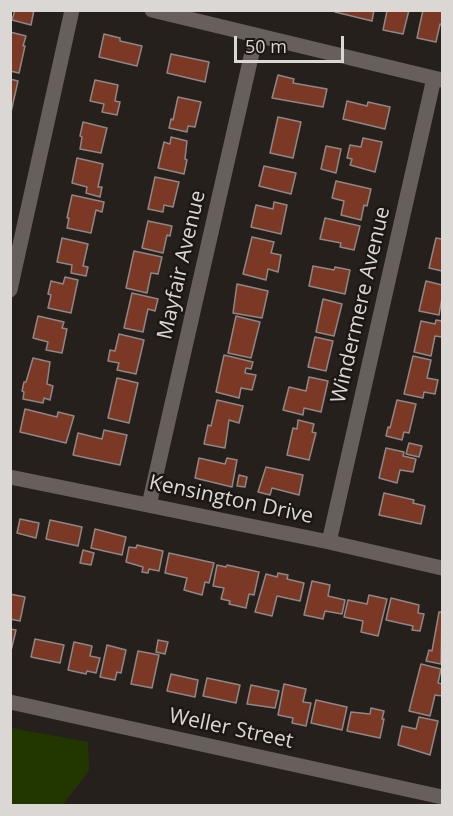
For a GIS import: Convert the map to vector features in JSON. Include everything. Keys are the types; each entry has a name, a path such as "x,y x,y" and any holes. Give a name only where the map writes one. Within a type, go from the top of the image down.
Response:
{"street":[{"path":"10,290 72,10"},
{"path":"152,10 438,79"},
{"name":"Mayfair Avenue","path":"148,505 256,35"},
{"name":"Windermere Avenue","path":"329,542 438,79"},
{"name":"Kensington Drive","path":"10,477 329,542 442,568"},
{"name":"Weller Street","path":"10,702 442,797"}],"green space":[{"path":"11,728 88,742 89,770 63,805 11,805"}],"building":[{"path":"15,10 34,10 31,25 12,20"},
{"path":"335,10 374,10 372,21 335,12"},
{"path":"385,10 409,10 403,34 383,30 387,11"},
{"path":"423,10 442,10 442,25 440,24 436,42 417,38"},
{"path":"10,32 26,36 19,73 10,71"},
{"path":"104,34 120,38 120,41 142,46 137,66 99,57"},
{"path":"171,54 209,62 205,82 167,73"},
{"path":"278,75 294,79 293,83 327,89 323,107 272,98"},
{"path":"10,79 18,81 11,112 10,112"},
{"path":"95,80 118,85 115,101 120,102 117,115 102,112 104,104 90,101"},
{"path":"178,97 201,102 195,127 188,126 187,132 169,128"},
{"path":"347,101 367,106 368,102 390,107 385,129 343,119"},
{"path":"278,117 301,122 293,158 270,153"},
{"path":"83,122 107,128 101,153 80,149"},
{"path":"171,137 187,141 184,174 158,168 164,142 170,144"},
{"path":"363,138 382,142 375,172 350,165 352,159 347,158 350,145 361,147"},
{"path":"326,146 341,149 336,173 321,169"},
{"path":"77,158 103,164 98,187 102,187 100,197 86,193 87,187 72,183"},
{"path":"264,166 296,173 291,194 259,186"},
{"path":"155,177 179,182 173,207 164,205 163,212 148,209"},
{"path":"336,181 371,189 361,220 341,215 344,201 332,198"},
{"path":"72,195 104,202 102,212 96,210 91,233 67,228"},
{"path":"274,202 287,205 281,234 251,227 256,205 273,209"},
{"path":"325,218 360,226 354,250 340,247 341,243 320,239"},
{"path":"148,221 172,226 170,236 167,235 163,253 142,248"},
{"path":"252,237 274,242 271,253 281,255 278,272 268,269 266,280 243,274"},
{"path":"62,238 88,244 83,266 88,267 86,276 71,273 72,265 57,262"},
{"path":"436,238 442,239 442,271 429,268"},
{"path":"134,251 162,257 158,274 151,273 147,293 126,288"},
{"path":"313,266 350,270 345,294 309,286"},
{"path":"65,277 78,280 71,313 48,308 51,281 63,284"},
{"path":"426,281 442,285 439,315 419,311"},
{"path":"237,284 268,291 262,318 233,313"},
{"path":"132,293 158,299 155,311 148,309 143,332 124,328"},
{"path":"323,299 342,304 334,336 316,332"},
{"path":"38,316 64,322 62,328 67,329 62,353 46,350 48,342 33,338"},
{"path":"236,316 260,322 251,358 228,353"},
{"path":"436,320 442,321 442,337 435,336 431,356 414,352 421,321 435,324"},
{"path":"119,334 144,340 136,374 117,370 119,363 108,361 110,350 115,351"},
{"path":"315,337 333,341 326,371 308,367"},
{"path":"224,355 253,362 251,369 246,368 245,373 256,375 252,390 241,388 239,398 216,392"},
{"path":"413,356 431,360 427,378 438,380 435,394 424,392 423,398 404,394"},
{"path":"33,358 50,362 47,384 53,386 50,400 44,398 43,403 23,399 24,382 26,382"},
{"path":"309,377 328,381 321,412 304,408 303,415 283,410 289,387 306,391"},
{"path":"117,378 138,383 129,423 108,418"},
{"path":"217,400 243,406 239,423 229,420 225,448 204,444"},
{"path":"397,400 416,404 409,433 404,432 402,440 386,436"},
{"path":"25,409 57,417 58,412 74,416 66,443 20,432"},
{"path":"298,420 314,424 312,432 316,433 309,460 287,455 293,428 297,429"},
{"path":"104,430 127,435 120,465 73,455 78,433 102,439"},
{"path":"409,443 422,446 419,457 406,454"},
{"path":"386,448 404,452 403,456 416,459 413,472 400,470 397,483 379,478"},
{"path":"199,458 225,464 227,458 237,460 232,487 195,478"},
{"path":"266,467 303,475 299,495 272,488 270,495 258,492"},
{"path":"239,475 247,477 245,487 237,486"},
{"path":"384,493 414,500 413,503 425,506 421,524 379,515"},
{"path":"20,519 39,523 36,538 17,533"},
{"path":"50,520 82,527 78,546 46,539"},
{"path":"95,529 126,537 122,555 91,548"},
{"path":"137,545 163,551 159,571 149,569 148,573 142,572 143,567 126,562 129,547 136,548"},
{"path":"83,550 94,553 91,565 80,563"},
{"path":"169,553 214,563 209,583 205,582 202,595 184,590 187,578 165,573"},
{"path":"217,565 259,572 254,595 249,594 246,608 229,604 230,601 221,599 224,588 213,586"},
{"path":"278,573 288,575 287,579 304,583 300,601 277,596 272,616 255,612 266,574 277,577"},
{"path":"312,581 330,585 328,596 345,600 342,614 325,611 323,619 304,615"},
{"path":"10,594 25,597 20,621 10,619"},
{"path":"369,595 387,599 378,636 361,632 363,621 344,617 348,600 367,604"},
{"path":"391,598 419,605 418,613 424,614 420,631 412,630 413,626 386,620"},
{"path":"439,612 442,612 441,664 426,661 429,650 432,651"},
{"path":"10,629 16,630 10,655"},
{"path":"35,639 64,645 60,663 31,657"},
{"path":"158,640 168,642 165,654 156,652"},
{"path":"74,642 92,646 90,656 100,658 96,673 87,671 86,674 68,670"},
{"path":"107,645 126,650 121,673 117,672 115,680 100,677"},
{"path":"138,651 159,655 152,688 131,684"},
{"path":"421,664 441,669 438,683 442,684 442,696 435,695 430,716 409,711"},
{"path":"171,674 198,680 195,697 167,691"},
{"path":"207,678 240,685 236,703 203,696"},
{"path":"284,684 306,689 303,702 311,703 306,726 292,723 293,718 278,715"},
{"path":"251,685 279,691 275,708 247,704"},
{"path":"316,700 347,707 342,730 311,723"},
{"path":"371,708 384,711 380,738 347,731 351,712 370,714"},
{"path":"419,717 438,721 430,755 398,745 402,726 416,729"}]}
